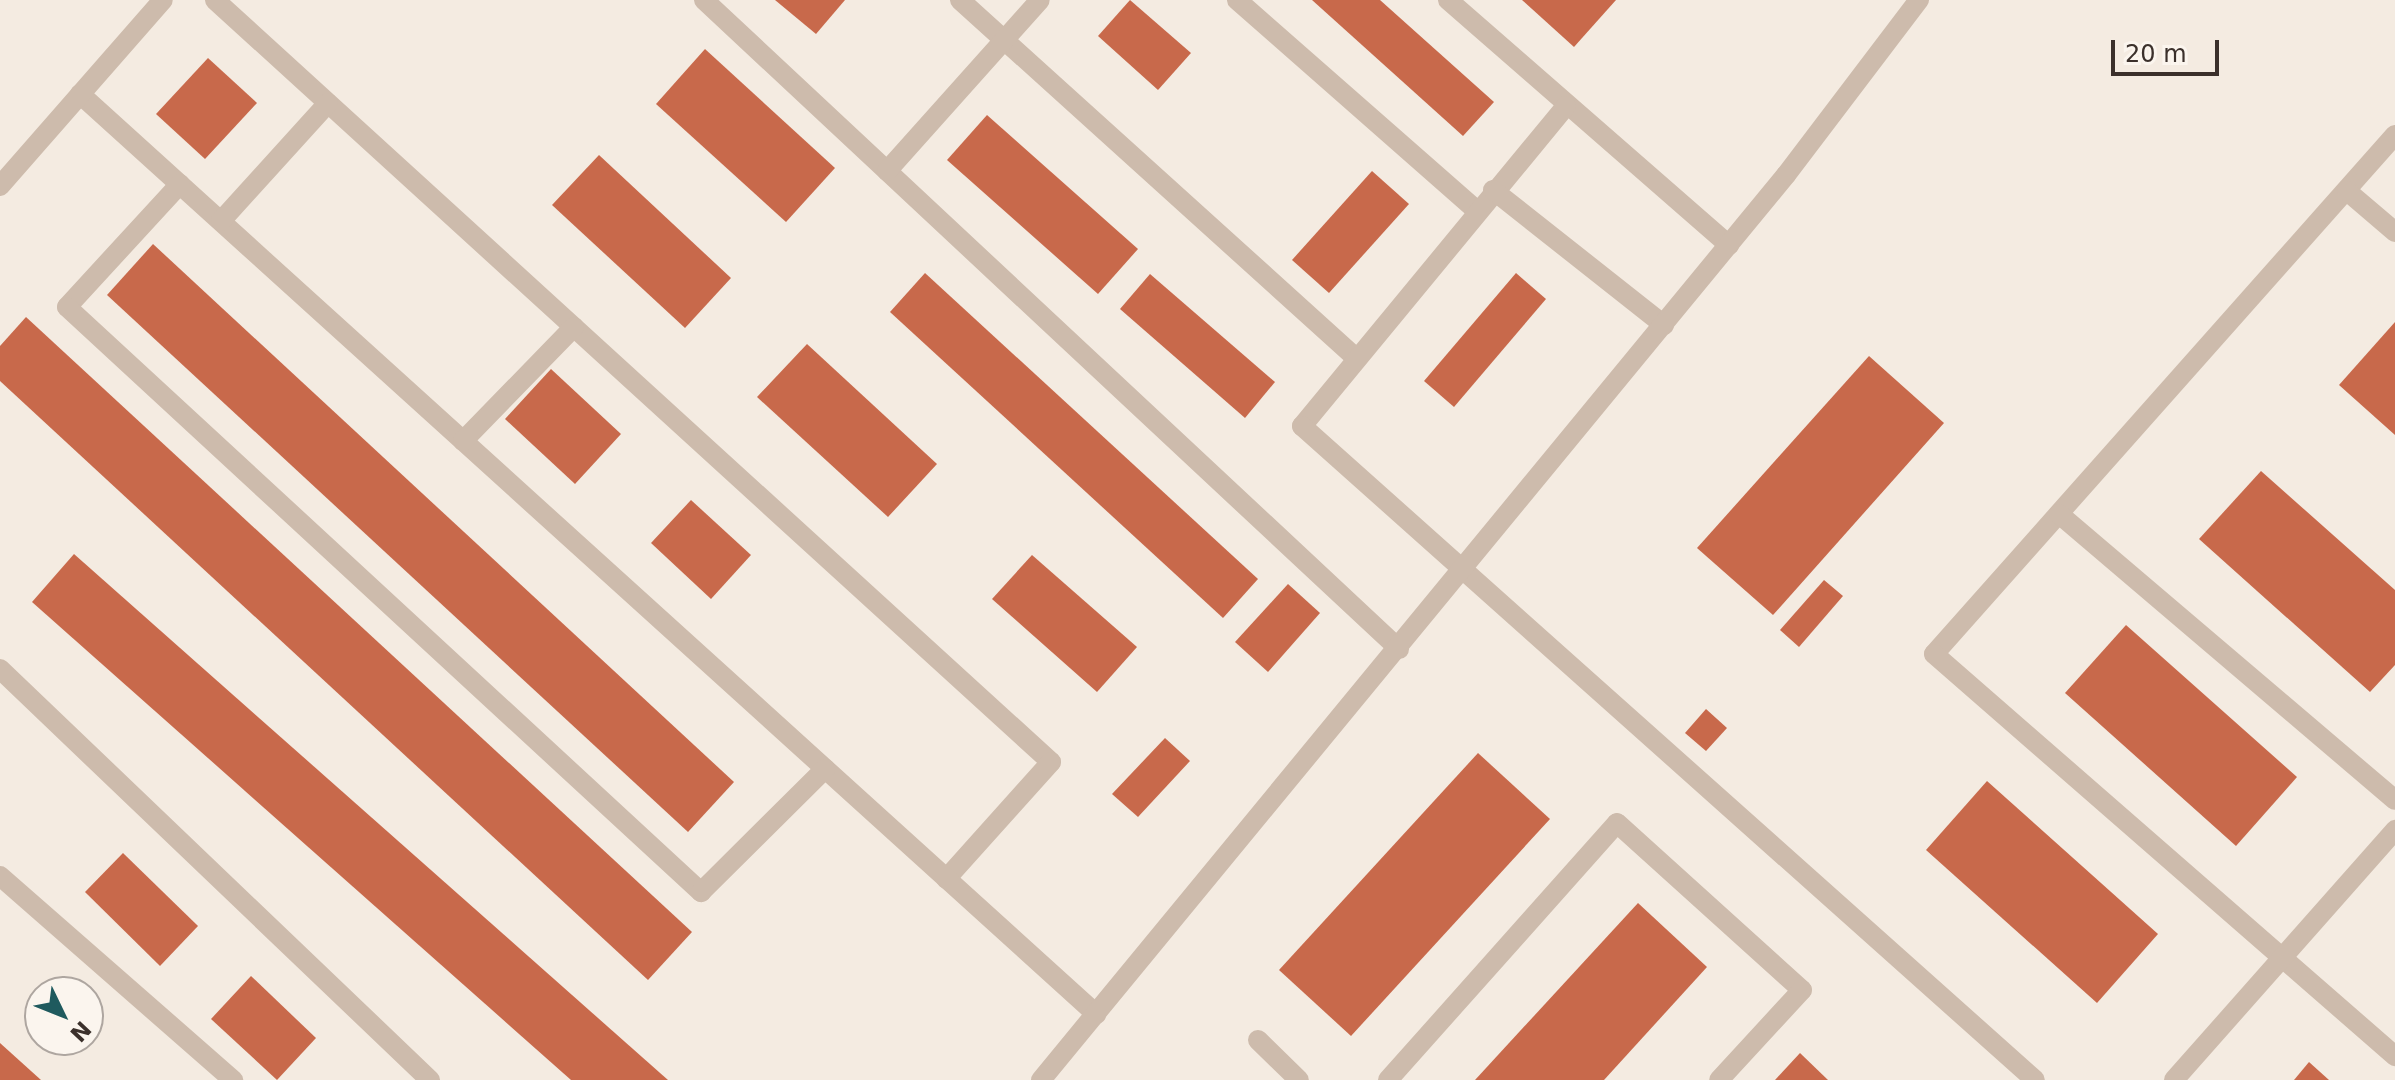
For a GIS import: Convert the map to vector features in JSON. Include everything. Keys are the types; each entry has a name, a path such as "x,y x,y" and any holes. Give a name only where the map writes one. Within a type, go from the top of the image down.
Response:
{"street":[{"path":"0,186 163,0"},
{"path":"215,0 1051,762 946,879"},
{"path":"704,0 1399,649"},
{"path":"960,0 1356,358"},
{"path":"887,171 1040,0"},
{"path":"1237,0 1476,210"},
{"path":"1448,0 1729,245"},
{"path":"1041,1080 1664,325 1919,0"},
{"path":"80,94 1096,1014"},
{"path":"221,221 328,103"},
{"path":"1566,106 1476,210 1302,426 1462,573 2035,1080"},
{"path":"2395,135 1934,654 2395,1056"},
{"path":"180,184 67,307 701,892 825,769"},
{"path":"1493,190 1664,325"},
{"path":"2347,191 2395,232"},
{"path":"463,441 574,327"},
{"path":"2059,514 2395,800"},
{"path":"0,669 430,1080"},
{"path":"1388,1080 1617,823 1802,990 1719,1080"},
{"path":"2174,1080 2395,830"},
{"path":"0,876 233,1080"},
{"path":"1258,1040 1299,1080"}],"building":[{"path":"775,0 845,0 816,34"},
{"path":"1130,0 1191,53 1158,90 1098,36"},
{"path":"1312,0 1380,0 1494,102 1463,136"},
{"path":"1522,0 1616,0 1574,47"},
{"path":"705,49 835,168 786,222 656,104"},
{"path":"208,58 257,103 205,159 156,114"},
{"path":"987,115 1138,249 1098,294 947,160"},
{"path":"599,155 731,278 685,328 552,205"},
{"path":"1372,171 1409,204 1329,293 1292,260"},
{"path":"153,244 734,782 688,832 107,295"},
{"path":"925,273 1258,579 1223,618 890,312"},
{"path":"1516,273 1546,299 1454,407 1424,381"},
{"path":"1150,274 1275,382 1245,418 1120,309"},
{"path":"26,317 692,932 648,980 0,381 0,346"},
{"path":"2395,322 2395,435 2339,385"},
{"path":"807,344 937,464 888,517 757,397"},
{"path":"1869,356 1944,423 1773,615 1697,548"},
{"path":"551,369 621,434 575,484 505,419"},
{"path":"2261,471 2395,590 2395,665 2370,692 2199,539"},
{"path":"691,500 751,555 711,599 651,543"},
{"path":"74,554 668,1080 571,1080 32,602"},
{"path":"1032,555 1137,647 1097,692 992,599"},
{"path":"1824,580 1843,596 1799,647 1780,630"},
{"path":"1288,584 1320,613 1268,672 1235,642"},
{"path":"2126,625 2297,777 2236,846 2065,693"},
{"path":"1706,709 1727,728 1706,751 1685,733"},
{"path":"1165,738 1190,761 1138,817 1112,794"},
{"path":"1478,753 1550,819 1351,1036 1279,970"},
{"path":"1987,781 2158,934 2097,1003 1926,850"},
{"path":"123,853 198,926 160,966 85,892"},
{"path":"1638,903 1707,967 1604,1080 1475,1080"},
{"path":"251,976 316,1038 277,1080 211,1019"},
{"path":"0,1043 41,1080 0,1080"},
{"path":"1800,1053 1828,1080 1775,1080"},
{"path":"2309,1062 2329,1080 2294,1080"}]}
